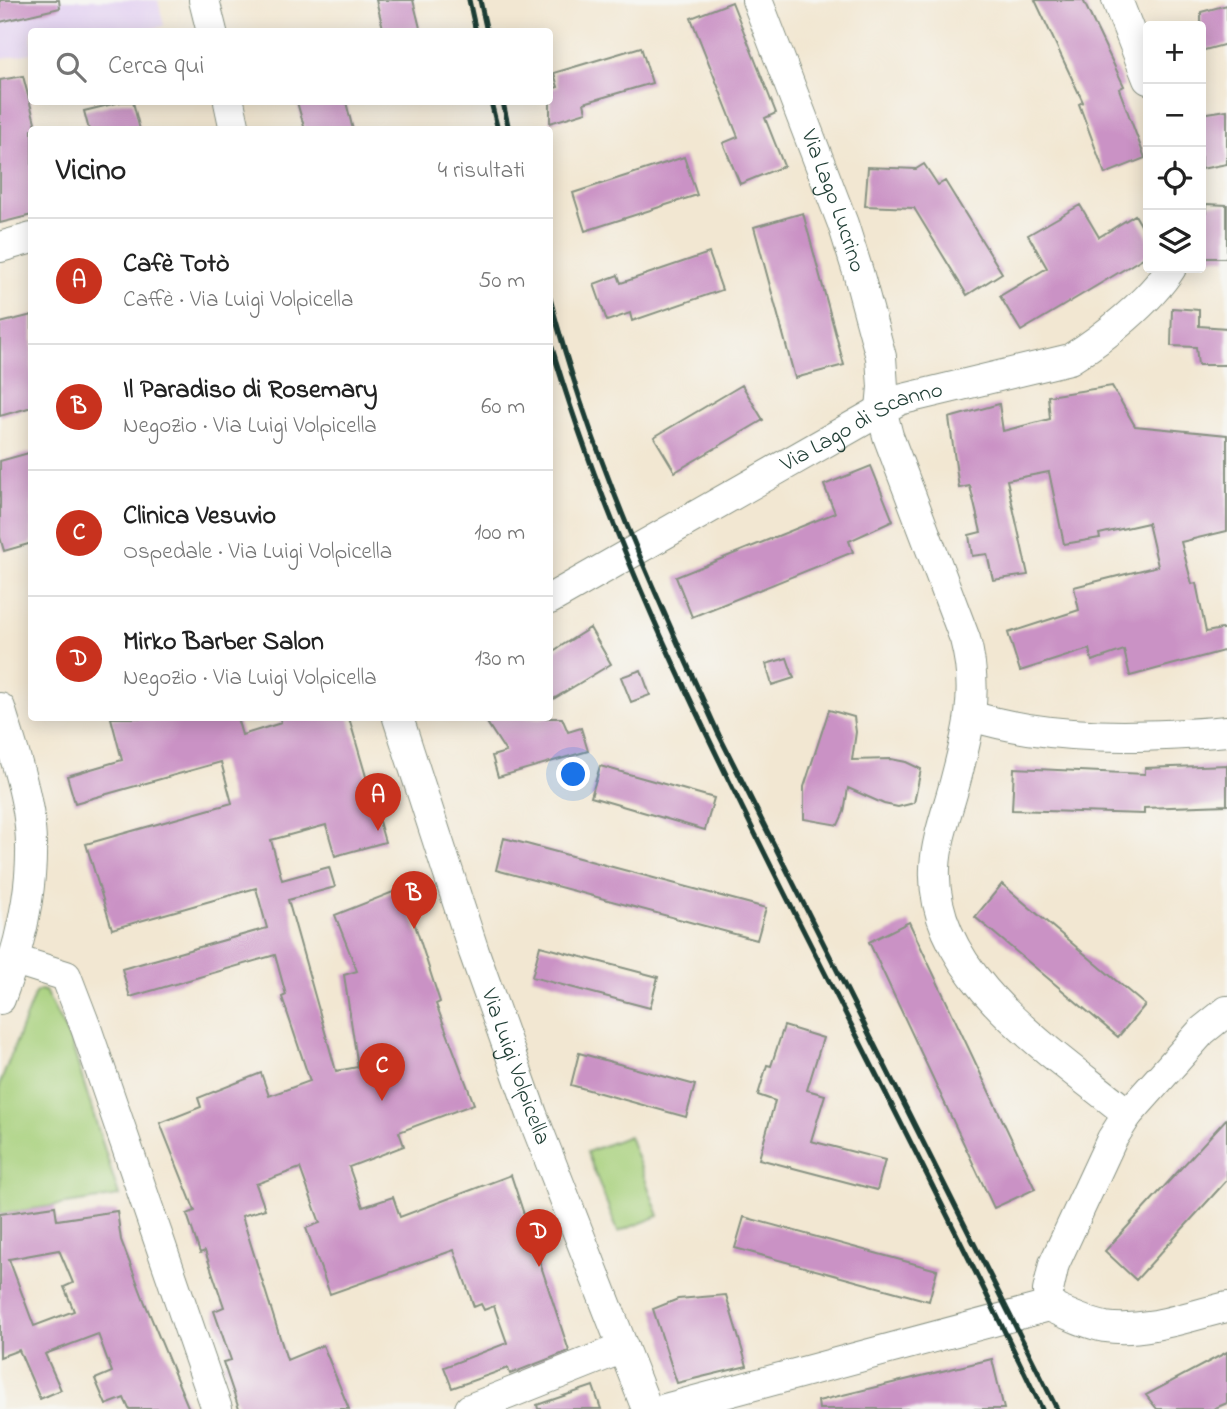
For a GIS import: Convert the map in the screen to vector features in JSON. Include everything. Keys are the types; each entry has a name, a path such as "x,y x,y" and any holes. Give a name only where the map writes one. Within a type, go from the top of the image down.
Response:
{"street":[{"path":"204,0 211,28"},
{"name":"Via Lago Lucrino","path":"757,0 844,224 881,357 881,410 898,466 971,659 971,716 935,868 937,896 943,921 967,969 1002,1011 1128,1114"},
{"path":"1117,0 1143,66"},
{"path":"230,105 235,126"},
{"path":"0,247 28,239"},
{"name":"Via Lago di Scanno","path":"553,596 899,400 1070,359 1107,333 1157,287 1167,273"},
{"path":"0,708 27,802 32,869 15,960 0,999"},
{"path":"971,716 1001,725 1062,734 1179,735 1227,731"},
{"name":"Via Luigi Volpicella","path":"399,721 478,964 533,1117 647,1409"},
{"path":"15,960 66,976 217,1409"},
{"path":"1049,1306 1049,1283 1054,1264 1111,1139 1128,1114 1202,1031 1227,1011"},
{"path":"665,1409 1049,1306 1082,1321 1125,1328 1146,1326 1227,1307"},
{"path":"470,1409 623,1348"}],"shaded area":[{"path":"0,0 158,0 164,26 28,28 28,54 0,59"}],"green space":[{"path":"45,991 71,1042 119,1196 0,1214 0,1084 35,993"},
{"path":"629,1136 659,1216 618,1232 587,1152"}],"building":[{"path":"0,0 59,0 60,8 0,22"},
{"path":"376,0 413,0 420,28 383,28"},
{"path":"1035,0 1083,0 1124,86 1119,89 1143,159 1105,174 1079,104 1083,102"},
{"path":"732,2 776,113 765,118 784,166 740,184 723,143 738,137 691,18"},
{"path":"1227,5 1227,44 1206,50 1206,21 1201,21 1201,12"},
{"path":"641,47 652,83 584,103 586,112 550,123 553,88 558,87 554,73"},
{"path":"23,76 28,105 31,105 36,126 28,126 28,216 0,223 0,80"},
{"path":"109,105 134,105 139,126 88,126 84,111"},
{"path":"298,105 347,105 352,126 304,126"},
{"path":"1227,110 1227,164 1206,168 1206,113"},
{"path":"684,157 697,195 585,231 573,193"},
{"path":"924,164 938,185 945,181 1002,273 967,295 914,208 865,206 868,167 916,169"},
{"path":"1206,204 1227,205 1227,258 1206,258"},
{"path":"1080,205 1099,237 1135,215 1143,229 1143,258 1021,331 1000,296 1047,268 1028,235"},
{"path":"803,213 844,365 795,378 754,227"},
{"path":"709,253 722,290 632,321 630,313 607,321 594,284 618,275 621,283"},
{"path":"1172,308 1199,310 1199,326 1227,328 1227,365 1198,365 1196,347 1171,346"},
{"path":"28,316 28,408 0,416 0,323"},
{"path":"742,385 763,420 675,472 654,437"},
{"path":"1112,386 1135,426 1227,435 1227,531 1181,542 1192,584 1196,583 1206,632 1227,628 1227,650 1130,676 1124,650 1092,661 1089,649 1020,671 1008,633 1079,610 1074,587 1158,566 1148,523 1099,534 1100,538 1064,544 1049,472 1007,480 1028,575 993,580 987,554 972,556 969,535 981,532 970,486 959,488 949,418 999,404 1003,431 1050,419 1048,396"},
{"path":"28,453 28,544 4,551 0,537 0,461"},
{"path":"871,466 893,521 849,541 853,552 692,617 676,577 835,513 824,485"},
{"path":"590,628 611,664 553,699 553,651"},
{"path":"787,658 794,678 772,685 766,664"},
{"path":"641,670 650,695 631,702 621,677"},
{"path":"829,710 854,717 856,732 852,760 891,759 921,769 914,803 898,807 884,804 848,788 844,812 838,825 804,819 804,787"},
{"path":"553,718 562,718 568,732 581,728 588,751 498,777 492,756 506,752 486,721 553,721"},
{"path":"112,721 238,721 242,735 281,721 350,721 385,842 335,856 326,825 271,840 282,880 329,867 335,887 288,900 336,1071 358,1067 344,975 357,971 335,915 403,888 440,1002 436,1004 474,1104 399,1132 404,1146 349,1167 363,1207 393,1197 400,1217 511,1175 569,1351 510,1374 508,1368 452,1388 444,1367 507,1343 494,1306 484,1310 481,1304 474,1307 454,1250 330,1294 306,1228 320,1223 300,1168 256,1184 265,1209 242,1216 287,1360 323,1345 349,1409 239,1409 223,1362 231,1360 214,1311 224,1307 205,1251 200,1253 187,1214 195,1211 160,1123 201,1107 198,1098 261,1073 269,1096 310,1081 282,997 286,995 275,955 130,997 122,969 267,928 256,888 112,929 86,844 232,803 221,762 75,803 67,776 122,760"},
{"path":"1227,765 1227,805 1144,808 1144,814 1012,810 1014,768 1145,774 1145,768"},
{"path":"600,766 714,798 705,830 591,797"},
{"path":"504,838 766,908 757,940 496,870"},
{"path":"1002,884 1145,1005 1118,1037 975,917"},
{"path":"909,922 1035,1189 994,1208 869,942"},
{"path":"540,946 658,977 650,1008 532,977"},
{"path":"784,1026 823,1038 807,1090 825,1095 811,1141 885,1160 877,1190 759,1159 775,1101 758,1095 767,1065 771,1066"},
{"path":"579,1053 695,1085 686,1117 571,1085"},
{"path":"1227,1118 1227,1180 1136,1280 1105,1251"},
{"path":"55,1206 57,1220 117,1211 121,1240 189,1409 129,1409 124,1398 106,1405 95,1379 112,1372 98,1334 45,1354 61,1390 40,1399 19,1350 0,1357 0,1214","holes":["59,1250 73,1283 64,1287 74,1311 34,1326 9,1259"]},
{"path":"744,1217 937,1270 929,1301 735,1248"},
{"path":"726,1295 747,1366 677,1383 653,1309 678,1299"},
{"path":"1227,1352 1227,1403 1213,1409 1157,1409 1146,1395"},
{"path":"992,1359 1004,1409 819,1409 818,1401"},
{"path":"593,1386 601,1409 538,1409 537,1405"}],"railway":[{"path":"469,0 475,28"},
{"path":"480,0 486,28"},
{"path":"492,105 497,126"},
{"path":"504,105 508,126"},
{"path":"553,309 603,465 647,574 719,735 1057,1409"},
{"path":"553,351 572,412 625,552 685,688 1042,1409"}],"place":[{"name":"Cafè Totò","path":"378,831"},
{"name":"Il Paradiso di Rosemary","path":"414,929"},
{"name":"Clinica Vesuvio","path":"382,1101"},
{"name":"Mirko Barber Salon","path":"539,1267"}]}
